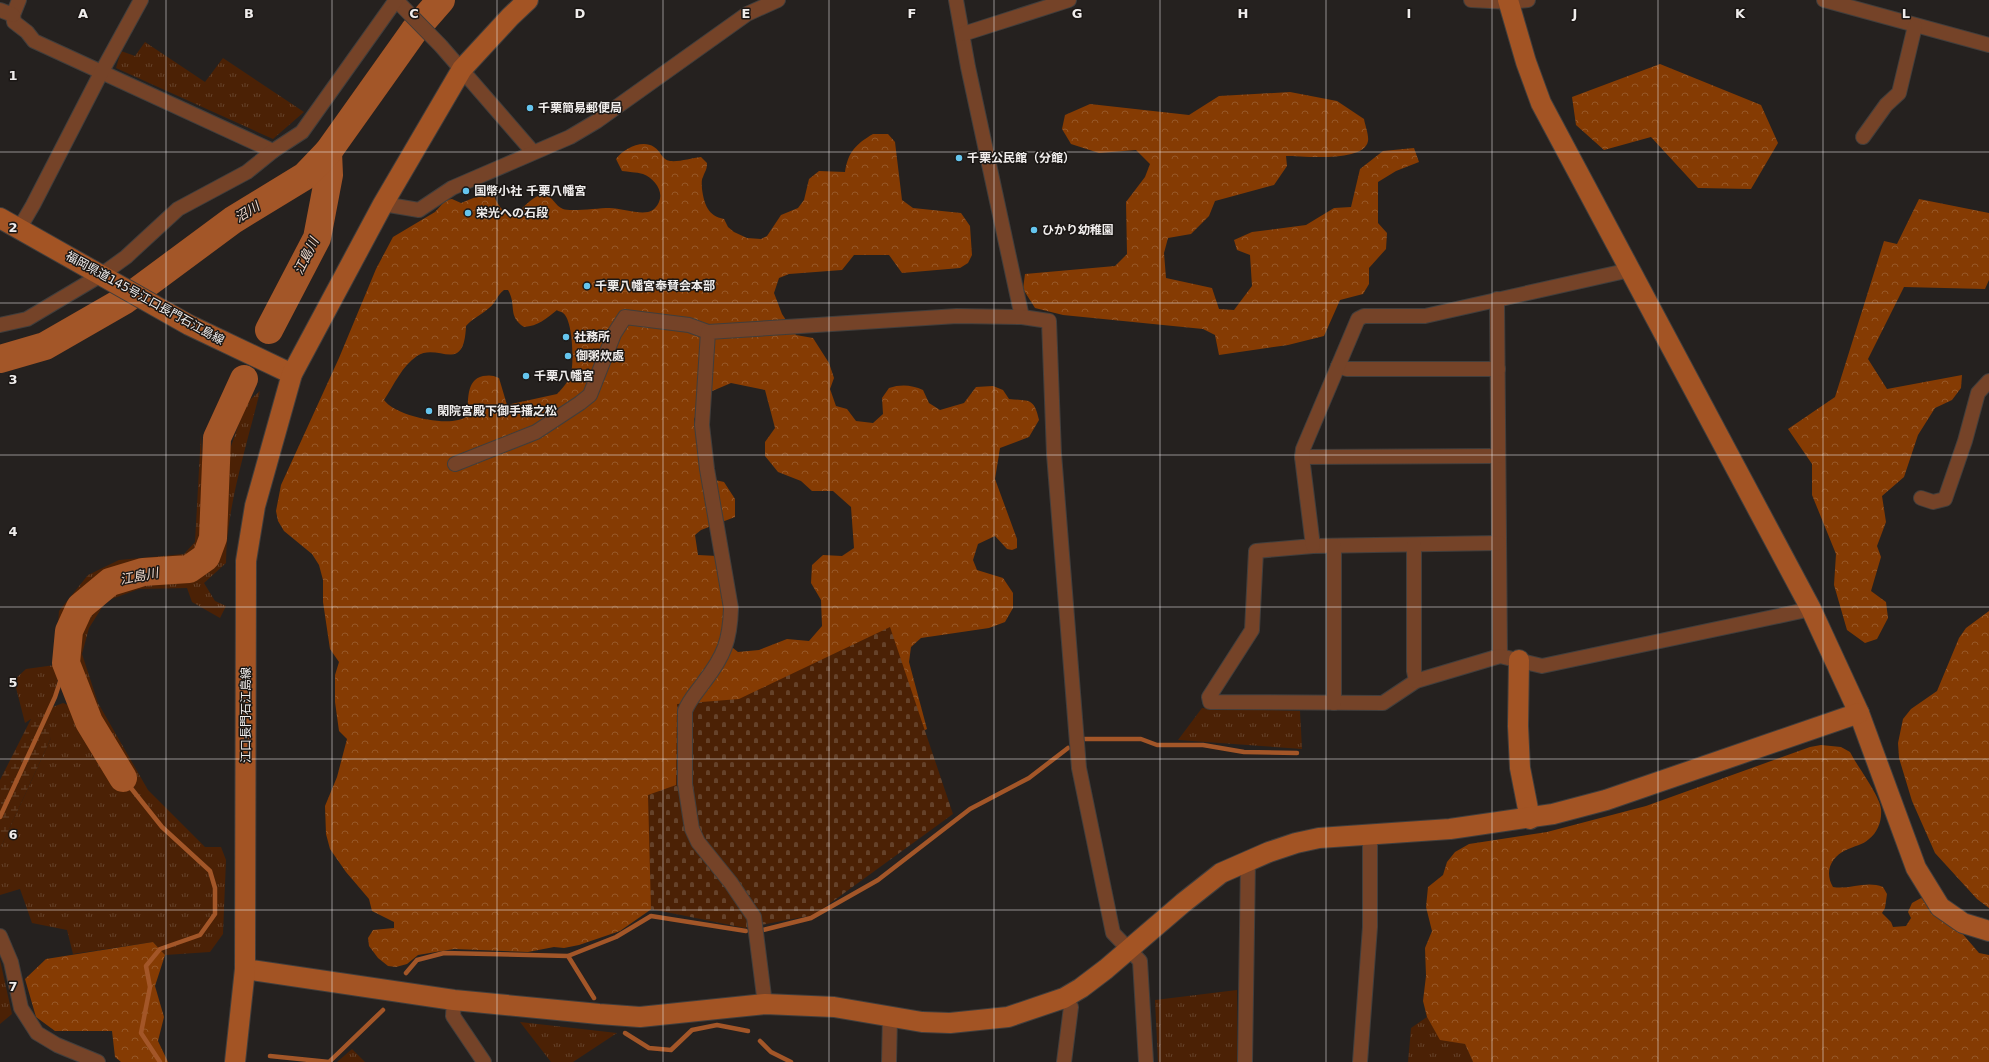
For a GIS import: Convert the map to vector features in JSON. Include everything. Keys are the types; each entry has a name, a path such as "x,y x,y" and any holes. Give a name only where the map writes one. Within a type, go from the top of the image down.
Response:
{"street":[{"path":"19,0 7,12 14,22 27,32 34,41 273,151"},
{"path":"19,229 33,206 101,73 141,0"},
{"name":"江口長門石江島線","path":"235,1062 245,969 246,561 255,506 292,374 383,204 462,69 510,16 528,0"},
{"path":"383,204 419,210 452,188 570,137 597,121 747,14 778,0"},
{"path":"956,0 968,67 1022,316"},
{"path":"963,34 1069,0"},
{"path":"1471,0 1515,1 1526,62 1541,103 1812,609 1859,713 1916,868 1940,907 1963,923 1989,932"},
{"path":"1824,0 1989,45"},
{"path":"0,325 27,319 106,278 126,257 178,209 247,172 273,151 302,132 399,3 462,69 533,152"},
{"path":"1863,137 1886,105 1899,93 1915,26"},
{"name":"福岡県道145号江口長門石江島線","path":"0,218 177,318 292,374"},
{"path":"1313,546 1302,457 1303,449 1358,319 1364,316 1425,316 1630,270"},
{"path":"1497,299 1500,656"},
{"path":"455,464 536,432 580,404 590,394 614,334 625,316 689,325 708,332 957,316 1022,316 1050,321 1054,454 1079,768 1113,933 1140,961 1146,1062"},
{"path":"708,332 702,425 707,469 731,608 730,631 726,647 711,672 687,705 685,711 685,784 692,829 698,842 731,883 754,917 765,1004"},
{"path":"1338,366 1347,369 1498,369"},
{"path":"1921,498 1933,502 1945,500 1965,441 1978,394 1989,381"},
{"path":"1302,457 1498,456"},
{"path":"1499,543 1313,546 1256,550 1252,630 1209,697 1210,702 1383,703 1416,681 1500,656 1542,666 1812,609"},
{"path":"1414,545 1414,671 1416,681"},
{"path":"1334,546 1334,703"},
{"path":"1519,660 1520,768 1530,819"},
{"path":"245,969 454,1000 640,1017 765,1004 834,1007 922,1022 978,1022 1008,1017 1064,998 1106,969 1183,902 1221,874 1248,861 1296,843 1319,838 1450,829 1530,819 1606,800 1859,713"},
{"path":"1360,1062 1370,927 1370,834"},
{"path":"1245,1062 1248,861"},
{"path":"0,936 12,962 21,1008 37,1033 57,1045 98,1062"},
{"path":"1064,998 1071,1007 1064,1062"},
{"path":"454,1000 454,1016 484,1062"},
{"path":"889,1062 890,1016"}],"green space":[{"path":"145,42 205,82 223,58 304,112 273,139 116,68 121,51 135,56"},
{"path":"1660,64 1761,105 1778,143 1751,189 1698,188 1651,137 1604,150 1576,125 1572,97"},
{"path":"1290,92 1337,101 1364,119 1368,141 1364,148 1356,153 1332,157 1286,156 1287,166 1274,185 1215,201 1209,216 1191,234 1168,238 1164,253 1166,278 1212,288 1219,309 1234,310 1252,286 1250,255 1237,250 1234,240 1252,232 1306,225 1334,208 1351,207 1360,169 1383,151 1414,148 1419,162 1396,171 1378,182 1378,223 1387,233 1386,249 1369,268 1369,284 1363,294 1340,300 1324,336 1288,345 1219,355 1215,335 1203,329 1063,315 1035,308 1023,289 1025,274 1115,266 1127,254 1126,202 1145,177 1150,164 1136,150 1099,153 1071,144 1062,129 1065,115 1090,104 1189,115 1219,96"},
{"path":"873,134 888,134 895,142 902,200 913,208 961,213 970,226 972,255 968,263 960,268 902,273 889,255 854,255 842,270 789,274 779,278 774,293 782,314 796,335 813,338 829,363 834,378 830,389 836,406 847,409 856,421 873,423 883,414 882,398 889,388 898,386 911,386 923,390 929,403 940,410 964,403 976,387 993,386 1003,390 1009,399 1026,401 1033,404 1039,420 1029,437 1000,448 995,479 1017,539 1017,548 1012,550 1007,549 995,536 978,544 973,560 977,570 1003,578 1013,593 1013,608 1005,622 989,628 921,638 911,647 909,662 927,729 681,802 653,908 620,931 579,945 564,948 554,947 528,952 454,949 418,955 407,964 396,967 388,966 378,958 369,946 368,938 373,930 394,928 394,922 372,911 369,899 346,872 330,849 326,834 325,806 337,777 347,739 339,731 335,702 335,675 339,662 330,649 323,602 323,580 319,565 312,554 284,531 278,521 276,511 281,485 339,358 376,269 393,237 435,212 446,200 452,199 461,203 488,192 493,194 500,207 507,213 513,214 530,201 544,195 550,197 560,208 567,210 609,208 643,212 653,210 660,198 657,185 643,174 622,171 616,159 619,155 633,146 644,144 654,147 665,159 670,161 701,157 707,163 702,178 702,189 704,200 708,208 714,215 724,219 728,227 734,232 747,238 761,239 767,236 781,215 798,208 804,200 809,179 819,171 845,172 848,159 854,149","holes":["504,290 508,290 511,295 516,319 524,327 538,324 557,310 563,313 566,317 571,332 572,368 567,382 557,394 507,405 499,378 495,376 483,376 477,378 473,382 469,392 467,416 460,420 449,421 437,421 411,416 390,406 384,400 403,370 417,356 433,352 455,354 460,350 464,341 466,326 491,306","731,383 765,390 775,428 765,442 765,456 778,472 801,481 812,491 833,491 851,507 854,548 842,556 823,555 812,565 811,583 821,600 822,626 809,641 787,639 759,650 738,652 722,639 726,613 717,556 698,555 695,535 701,530 735,517 735,499 724,482 702,477 694,419 710,392"]},
{"path":"1919,199 1989,213 1989,280 1985,289 1904,287 1868,359 1887,389 1962,375 1961,388 1952,400 1935,408 1918,435 1904,477 1882,496 1886,522 1877,546 1881,557 1871,591 1886,602 1888,618 1877,639 1865,643 1847,630 1834,585 1836,554 1812,495 1812,464 1788,429 1835,397 1884,241 1897,244"},
{"path":"260,391 233,499 229,521 226,563 204,583 215,601 226,606 220,618 192,602 187,588 139,589 106,601 89,628 82,654 98,703 148,790 205,847 221,847 226,860 223,934 210,952 165,955 153,942 73,954 67,930 32,923 20,889 0,895 0,849 51,738 31,719 25,723 14,680 26,669 55,665 59,611 88,575 119,560 184,554 195,542 201,433 205,540 195,556 184,563 122,570 96,584 69,614 61,668 50,708 63,703 89,713 76,656 83,623 103,594 145,579 187,581 206,567 220,545 229,452 246,403"},
{"path":"1989,611 1989,908 1977,899 1935,853 1912,801 1899,758 1898,743 1903,719 1911,709 1937,691 1959,638 1966,628"},
{"path":"890,627 953,814 814,915 745,928 651,909 648,795 676,785 677,704 739,699"},
{"path":"1202,708 1300,711 1302,749 1178,740"},
{"path":"31,719 44,721 51,738 0,849 0,780"},
{"path":"1821,745 1841,747 1850,752 1873,789 1880,803 1881,809 1879,826 1875,833 1864,843 1841,853 1833,861 1830,866 1829,876 1833,887 1839,888 1870,884 1883,887 1887,894 1885,908 1882,913 1891,922 1893,927 1906,926 1911,918 1908,912 1912,903 1921,898 1927,901 1944,922 1961,932 1979,953 1989,955 1989,1062 1473,1062 1465,1044 1440,1040 1427,1017 1423,1001 1426,976 1425,948 1432,931 1426,907 1428,887 1443,875 1447,862 1455,852 1469,844 1547,832 1646,806 1810,747"},
{"path":"153,942 165,955 155,986 164,1017 158,1041 168,1062 121,1062 115,1057 112,1031 55,1031 36,1017 25,979 46,959"},
{"path":"0,960 12,1014 0,1024"},
{"path":"1237,990 1237,1062 1158,1062 1155,1000"},
{"path":"1427,1017 1440,1039 1465,1044 1473,1062 1408,1062 1411,1028"},
{"path":"520,1022 617,1033 573,1062 551,1062"},
{"path":"352,1049 365,1062 337,1062"}],"waterway":[{"name":"沼川","path":"0,359 45,346 125,300 233,220 305,176 328,152 414,31 441,0"},
{"name":"江島川","path":"269,330 317,238 329,175 328,152"},
{"name":"江島川","path":"123,778 89,722 66,663 69,631 80,607 110,582 143,572 189,569 206,557 213,538 217,438 244,379"},
{"path":"0,817 55,697 66,663"},
{"path":"1084,739 1141,739 1157,745 1203,745 1244,752 1297,753"},
{"path":"763,930 811,918 878,880 970,809 1029,778 1068,748"},
{"path":"123,778 162,827 210,871 215,888 215,914 200,935 160,949 146,966 150,987 141,1033 160,1062"},
{"path":"568,956 616,937 651,916 746,931"},
{"path":"406,973 417,960 444,953 568,956 594,998"},
{"path":"270,1056 329,1062 383,1010"},
{"path":"625,1033 649,1048 671,1050 692,1030 717,1025 748,1031"},
{"path":"760,1041 771,1052 791,1062"}],"place":[{"name":"千栗簡易郵便局","path":"530,108"},
{"name":"千栗公民館（分館）","path":"959,158"},
{"name":"国幣小社 千栗八幡宮","path":"466,191"},
{"name":"栄光への石段","path":"468,213"},
{"name":"ひかり幼稚園","path":"1034,230"},
{"name":"千栗八幡宮奉賛会本部","path":"587,286"},
{"name":"社務所","path":"566,337"},
{"name":"御粥炊處","path":"568,356"},
{"name":"千栗八幡宮","path":"526,376"},
{"name":"閑院宮殿下御手播之松","path":"429,411"}]}
